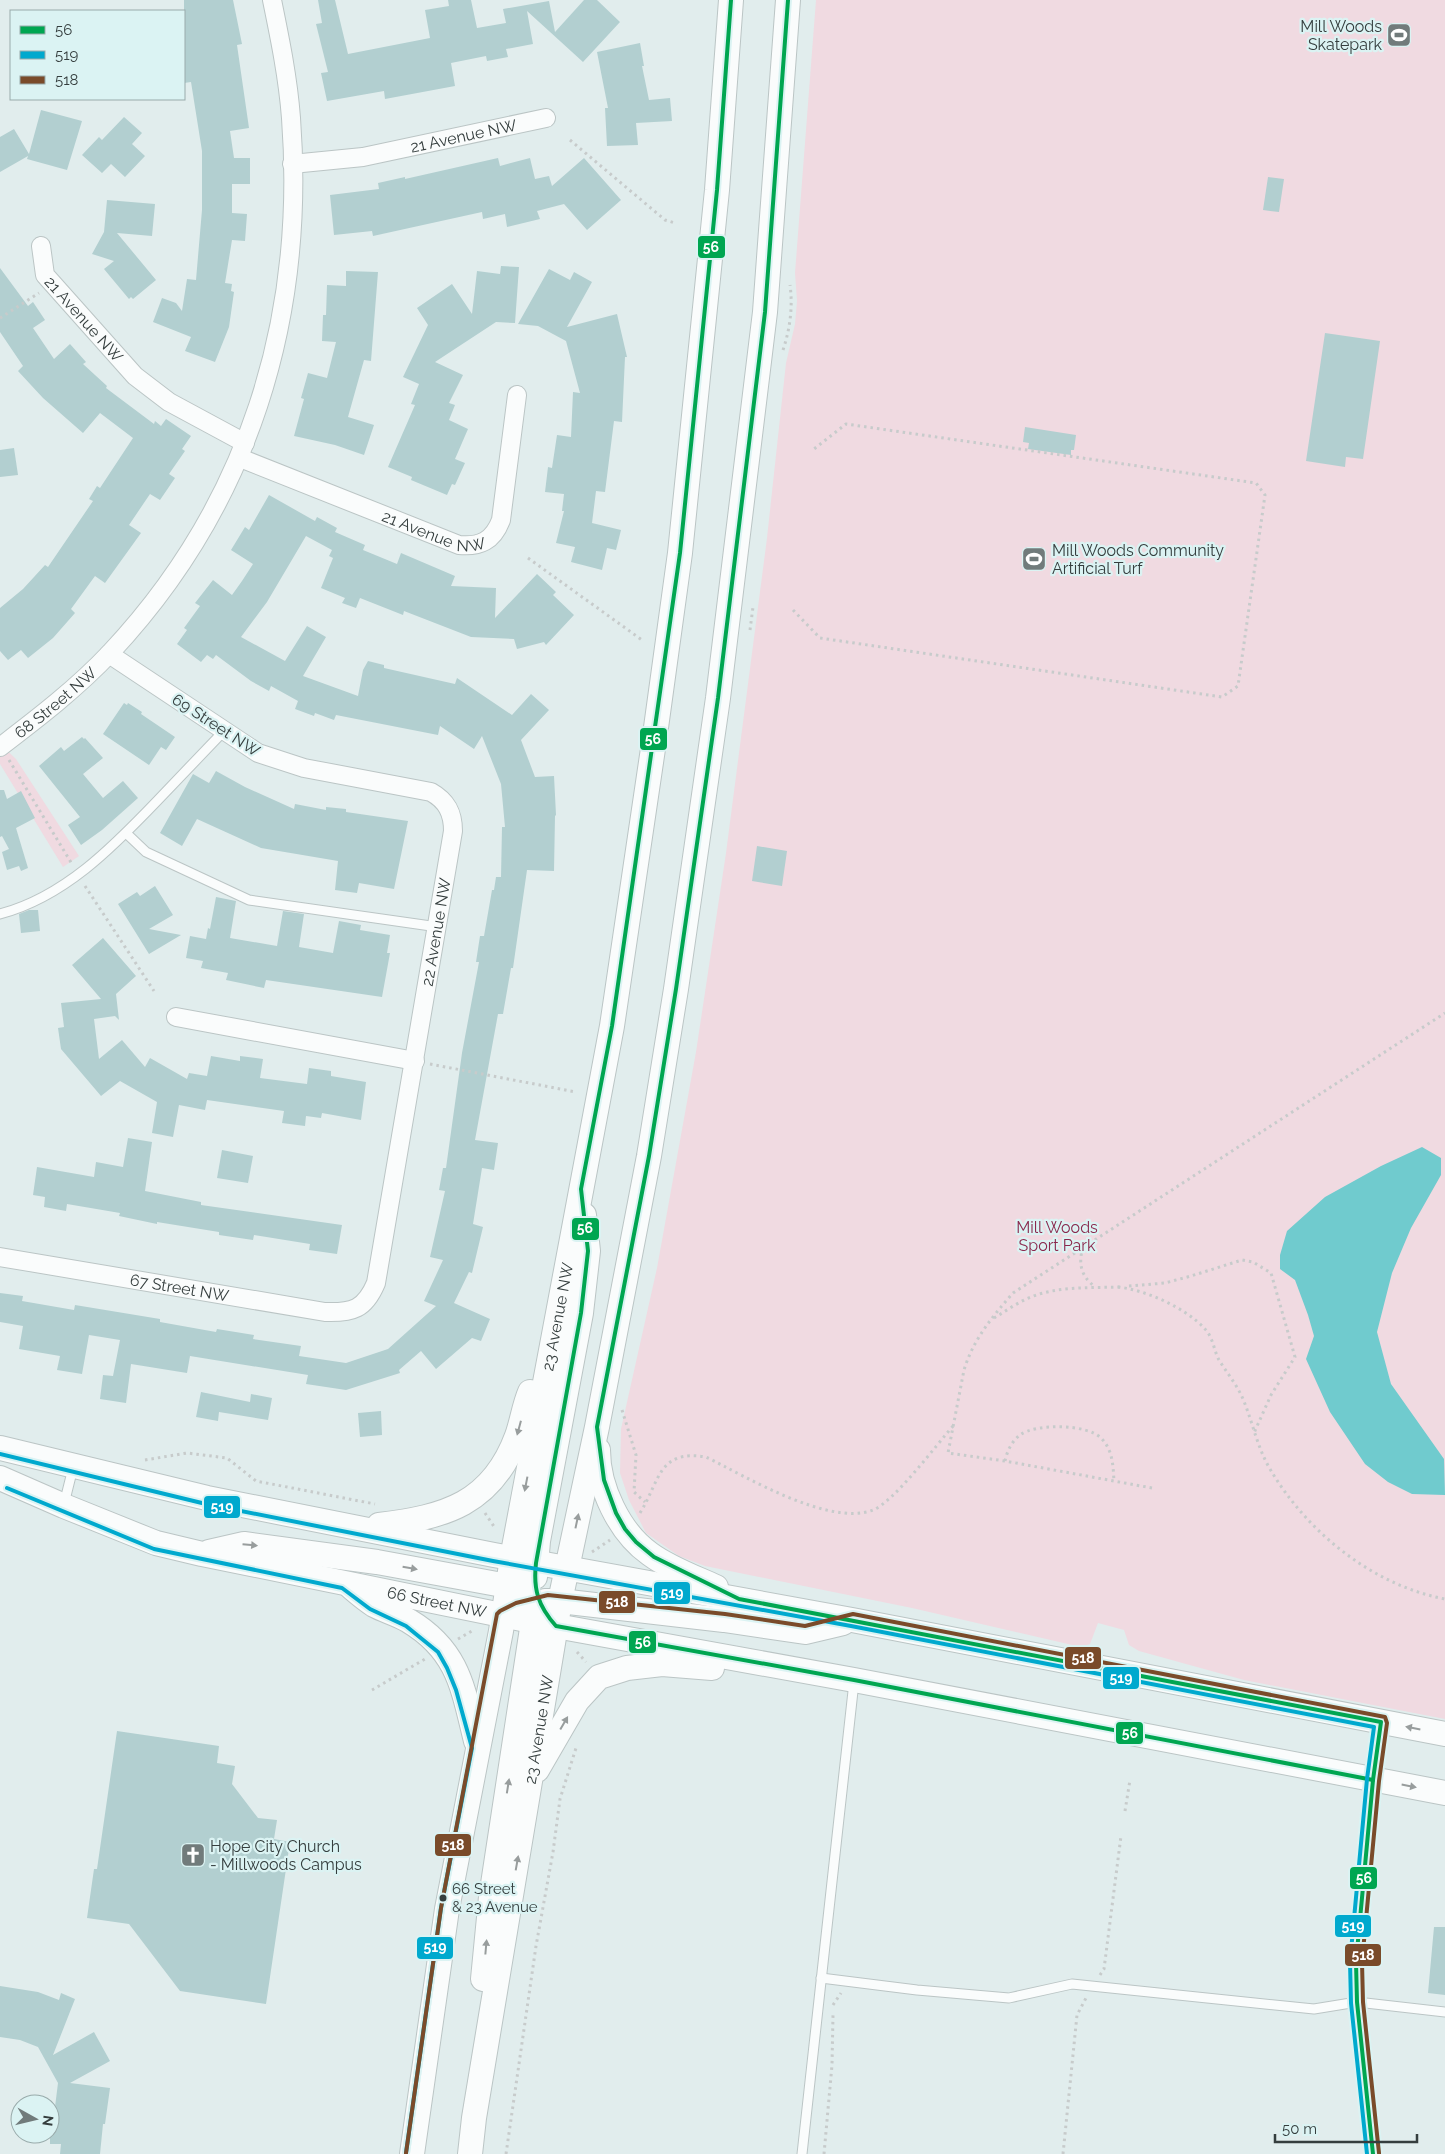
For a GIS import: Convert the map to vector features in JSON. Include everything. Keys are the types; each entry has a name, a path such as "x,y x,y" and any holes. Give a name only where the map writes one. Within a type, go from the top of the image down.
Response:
{"main road":[{"name":"23 Avenue NW","path":"512,1558 612,1026 680,553 717,190 731,0"},
{"path":"533,1593 567,1569 597,1428 648,1156 677,979 718,698 765,312 788,0"},
{"path":"474,2118 491,1897 533,1593 581,1313 588,1251 581,1189"},
{"path":"363,1527 425,1518 475,1497 487,1487 509,1456 518,1435 527,1398 554,1333"},
{"path":"597,1428 600,1473 610,1504 637,1544 666,1563 740,1599"},
{"name":"66 Street NW","path":"0,1448 207,1498 363,1527 512,1558 556,1626 854,1680 1445,1793"},
{"name":"66 Street NW","path":"0,1478 156,1543 504,1616 567,1569 852,1620 1445,1734"},
{"path":"202,1554 244,1544 377,1562 533,1593 805,1632 852,1620"},
{"path":"345,1582 373,1604 409,1621 443,1648 453,1664 462,1688 478,1748"},
{"path":"412,2154 446,1909 504,1616"},
{"name":"23 Avenue NW","path":"470,2154 474,2118 556,1626"},
{"path":"531,1780 577,1701 599,1677 627,1668 662,1664 707,1668 771,1666"}],"street":[{"path":"109,654 143,614 195,543 212,514 242,450 272,360 282,312 290,248 292,164 289,99 284,60 272,0"},
{"name":"21 Avenue NW","path":"292,164 363,157 546,118"},
{"name":"21 Avenue NW","path":"41,246 45,275 135,376 168,402 242,450 459,545 473,546 487,542 493,536 501,520 516,395"},
{"name":"69 Street NW","path":"109,654 223,732 258,753 304,768 420,789 431,792 446,804"},
{"name":"68 Street NW","path":"0,747 36,719 109,654"},
{"name":"22 Avenue NW","path":"359,1308 371,1295 376,1283 422,1062 438,927 453,831 453,819 446,804"},
{"path":"176,1017 422,1062"},
{"name":"67 Street NW","path":"0,1257 325,1312 340,1312 359,1308"}],"lane":[{"path":"0,914 24,908 78,876 126,833 223,732"},
{"path":"126,833 146,852 249,900 438,927"},
{"path":"64,1506 73,1467"},
{"path":"802,2154 854,1680"},
{"path":"1373,2154 1357,2002 1356,1962 1373,1780 1381,1722"},
{"path":"821,1978 917,1990 1010,1998 1072,1984 1314,2009 1357,2002 1445,2012"}],"path":[{"path":"570,140 665,220 675,223"},
{"path":"0,318 44,290"},
{"path":"789,327 792,302"},
{"path":"793,610 820,638 1222,697 1238,686 1265,495 1256,483 846,424 814,449"},
{"path":"528,558 642,640"},
{"path":"1152,1488 1005,1461 948,1453 968,1357 979,1334 1013,1293 1445,1013"},
{"path":"422,1062 576,1092"},
{"path":"1083,1246 1080,1256 1083,1273 1085,1278 1095,1288"},
{"path":"991,1320 1014,1305 1043,1292 1165,1283 1242,1260 1253,1262 1271,1273 1295,1357 1271,1395 1254,1434"},
{"path":"1118,1287 1144,1292 1184,1313 1206,1330 1219,1360 1242,1397 1254,1434 1271,1470 1311,1524 1341,1550 1375,1572 1418,1591 1445,1599"},
{"path":"646,1502 664,1466 674,1459 692,1455 706,1457 766,1488 797,1501 846,1512 874,1510 899,1488 954,1425"},
{"path":"1005,1461 1006,1453 1021,1434 1061,1426 1081,1429 1092,1432 1101,1438 1106,1445 1112,1456 1114,1481"},
{"path":"136,1458 144,1460 187,1454 227,1458 256,1481 381,1505"},
{"path":"484,1511 498,1533"},
{"path":"592,1552 612,1538"},
{"path":"452,1643 479,1627"},
{"path":"572,1646 587,1664"},
{"path":"372,1690 431,1655"},
{"path":"506,2154 536,1946 553,1852 560,1798 569,1766 579,1741"},
{"path":"1125,1811 1130,1780"},
{"path":"1100,1975 1104,1969 1121,1836"},
{"path":"824,2154 832,2065 832,2007 845,1989"},
{"path":"1063,2154 1078,2015 1087,1997 1080,1996"}],"green space":[{"name":"Mill Woods Sport Park","path":"816,0 1445,0 1445,1719 1244,1680 1139,1651 1129,1645 1124,1630 1098,1623 1090,1644 1081,1647 912,1608 705,1566 679,1556 646,1533 629,1500 620,1473 621,1429 657,1268 696,1052 726,853 767,538 786,363 795,324 797,301 795,273"},
{"path":"0,744 16,759 79,856 63,867 0,764"}],"water":[{"path":"1422,1147 1441,1158 1441,1175 1411,1228 1392,1273 1377,1332 1391,1384 1444,1459 1445,1495 1412,1494 1388,1482 1365,1464 1330,1412 1306,1359 1314,1336 1308,1315 1295,1280 1280,1269 1280,1255 1287,1231 1325,1197 1381,1166"}],"building":[{"path":"184,0 233,0 242,44 237,45 249,128 230,131 234,158 250,158 250,184 232,184 232,213 247,214 245,241 232,240 225,283 232,284 231,291 234,292 229,327 215,362 185,351 191,337 153,322 162,298 176,303 182,311 187,279 196,280 202,210 202,151 191,82 185,83"},
{"path":"318,0 335,0 348,54 430,38 425,10 449,6 448,0 471,0 477,28 506,23 503,9 549,1 555,32 584,0 597,0 620,22 583,62 527,11 533,44 506,49 508,57 487,61 486,56 451,63 455,86 385,99 384,91 327,101 321,73 328,72 316,24 322,23"},
{"path":"640,43 644,66 642,66 649,100 670,98 672,121 636,123 638,145 607,146 605,108 608,108 597,52"},
{"path":"41,110 82,121 67,170 27,159 28,156 0,172 0,137 14,129 29,154"},
{"path":"124,117 142,133 132,144 145,156 125,177 111,164 102,173 82,155 99,137 102,140"},
{"path":"498,158 500,166 530,158 535,179 549,176 552,186 584,158 621,200 587,230 564,204 537,211 540,219 507,227 505,214 483,219 482,212 373,236 372,231 334,235 330,195 379,189 378,183 405,177 405,179"},
{"path":"1268,177 1284,179 1279,212 1263,210"},
{"path":"107,200 155,204 152,236 117,233 156,280 133,299 131,297 129,299 104,269 114,261 92,254 104,232"},
{"path":"501,266 519,267 515,323 496,322 435,362 463,375 449,403 455,405 449,420 468,429 455,459 465,463 455,485 452,484 447,495 411,480 412,477 388,467 415,405 411,404 419,384 403,377 428,325 417,308 452,284 472,314 477,271 500,274"},
{"path":"0,268 28,306 33,302 45,320 33,328 54,359 70,344 86,362 83,364 107,386 106,388 154,424 155,421 161,426 166,419 191,436 182,449 185,451 169,474 175,478 160,500 150,494 129,525 141,533 105,583 95,576 71,609 75,613 53,638 28,658 21,650 8,660 0,651 0,608 23,589 45,565 48,567 93,501 89,499 97,486 100,488 133,438 100,413 83,433 43,398 18,371 23,366 0,332"},
{"path":"549,269 570,280 574,272 592,282 567,327 617,314 627,357 625,357 622,422 614,421 605,492 596,491 592,523 621,530 616,550 607,548 602,570 571,562 575,547 556,543 564,511 562,511 564,494 545,492 548,467 552,468 557,435 571,437 573,392 580,393 566,341 538,326 518,324"},
{"path":"346,271 378,272 371,361 364,360 348,417 374,425 364,455 335,445 294,436 304,399 301,398 308,373 327,378 336,342 322,341 323,315 326,315 327,285 346,286"},
{"path":"1325,333 1380,341 1363,459 1346,457 1345,467 1306,461"},
{"path":"1025,427 1076,435 1074,450 1071,450 1071,455 1028,449 1029,443 1023,442"},
{"path":"14,448 18,475 0,477 0,450"},
{"path":"269,495 315,521 317,517 337,528 335,532 365,545 363,550 397,564 401,553 455,576 451,586 496,588 495,618 537,574 556,592 553,595 574,615 546,645 544,642 517,649 514,639 471,637 404,611 403,615 360,598 356,608 342,603 345,598 321,588 333,558 329,556 332,550 306,536 267,602 241,637 285,661 307,626 326,637 303,676 358,696 363,670 368,661 384,665 384,668 455,684 457,678 512,715 531,694 549,710 521,740 535,777 554,776 556,815 554,871 527,870 513,968 511,968 503,1014 498,1014 475,1140 498,1143 494,1170 482,1168 473,1224 483,1227 472,1273 469,1272 454,1303 490,1319 481,1341 472,1338 436,1369 421,1351 399,1370 400,1373 346,1390 306,1384 308,1375 190,1356 187,1373 131,1364 126,1403 100,1399 103,1375 113,1376 120,1340 89,1335 82,1374 57,1370 60,1356 19,1349 23,1326 0,1322 0,1293 23,1296 22,1301 74,1310 75,1305 160,1319 160,1322 216,1332 217,1329 254,1335 253,1339 301,1346 299,1356 346,1363 388,1349 436,1306 424,1301 443,1260 430,1257 445,1191 439,1190 443,1168 446,1168 462,1053 479,962 476,962 480,936 484,936 496,877 501,877 502,827 505,827 501,784 482,736 474,749 440,726 438,735 336,715 334,720 315,713 314,716 295,709 298,701 271,686 269,691 251,681 216,655 213,659 207,655 201,662 177,644 187,630 184,628 200,606 195,603 213,580 232,595 253,564 231,550 245,527 249,530"},
{"path":"124,703 127,705 128,703 142,712 141,714 175,737 166,750 161,747 149,765 103,734"},
{"path":"82,737 103,758 83,774 103,798 123,781 138,798 102,830 81,845 68,825 80,817 39,766 61,747 64,751"},
{"path":"216,771 245,787 294,809 295,804 326,810 326,807 346,809 346,812 408,821 394,889 359,883 357,893 335,890 338,861 261,848 197,819 182,846 160,833 193,774 209,783"},
{"path":"0,790 4,790 7,799 21,791 35,818 16,828 28,868 21,871 19,866 7,870 2,852 9,849 2,836 0,837"},
{"path":"757,846 787,851 782,886 752,881"},
{"path":"155,886 173,915 149,929 181,935 149,954 118,904 137,892 140,896"},
{"path":"216,897 236,901 230,938 277,946 283,911 304,914 299,947 333,953 339,921 361,925 360,930 390,935 387,953 390,953 382,997 266,980 264,988 226,980 228,973 201,968 203,961 186,958 190,936 206,939 208,928 210,929"},
{"path":"29,910 38,910 40,931 21,933 19,914"},
{"path":"103,938 136,976 116,994 119,1020 115,1016 94,1019 99,1059 122,1040 145,1067 150,1058 187,1079 189,1073 207,1076 211,1056 240,1061 240,1056 263,1059 260,1078 307,1084 309,1068 331,1071 331,1076 366,1082 361,1120 322,1113 321,1118 306,1116 305,1126 282,1123 284,1111 207,1100 205,1110 179,1105 173,1137 152,1133 157,1102 120,1081 101,1096 61,1049 58,1028 64,1027 61,1003 101,999 72,965"},
{"path":"128,1138 152,1142 145,1191 201,1202 201,1205 342,1225 337,1254 309,1250 310,1244 254,1235 253,1240 219,1235 219,1232 157,1222 157,1224 119,1216 120,1213 67,1204 66,1211 44,1207 45,1197 33,1195 37,1167 94,1177 96,1162 123,1167"},
{"path":"222,1150 253,1156 248,1183 217,1178"},
{"path":"201,1392 250,1402 251,1394 272,1398 268,1420 219,1412 218,1421 196,1417"},
{"path":"381,1411 382,1435 360,1437 358,1413"},
{"name":"Hope City Church - Millwoods Campus","path":"117,1731 219,1746 217,1763 235,1766 232,1784 258,1818 277,1820 274,1839 290,1842 266,2004 180,1991 129,1924 87,1918 94,1869 97,1869"},
{"path":"1434,1927 1445,1927 1445,1995 1428,1993"},
{"path":"0,1986 38,1992 59,2000 61,1993 75,1999 53,2055 94,2032 110,2061 70,2083 110,2088 105,2124 103,2124 100,2154 60,2154 60,2094 57,2094 58,2083 38,2047 20,2040 0,2037"}],"transit line":[{"name":"56","path":"731,0 717,190 680,553 612,1026 581,1189 588,1251 581,1313 536,1563 535,1581 538,1597 556,1626 854,1680 1373,1780"},
{"name":"56","path":"788,0 765,312 718,698 676,989 649,1156 597,1427 604,1480 616,1513 625,1529 636,1542 654,1557 739,1599 1381,1722 1373,1780 1356,1962 1357,2002 1373,2154"},
{"name":"519","path":"0,1454 206,1504 493,1561 851,1626 1374,1727 1367,1779 1350,1962 1351,2003 1367,2154"},
{"name":"519","path":"7,1488 154,1549 342,1588 370,1609 406,1626 438,1652 456,1690 472,1748 441,1908 406,2153"},
{"name":"518","path":"406,2153 441,1908 497,1614 516,1603 548,1595 725,1614 805,1626 853,1614 1385,1717 1387,1723 1379,1781 1362,1962 1363,2002 1379,2153"}],"place":[{"name":"Mill Woods Skatepark","path":"1399,35"},
{"name":"Mill Woods Community Artificial Turf","path":"1034,559"},
{"name":"Hope City Church - Millwoods Campus","path":"193,1855"},
{"name":"66 Street & 23 Avenue","path":"443,1898"}]}
